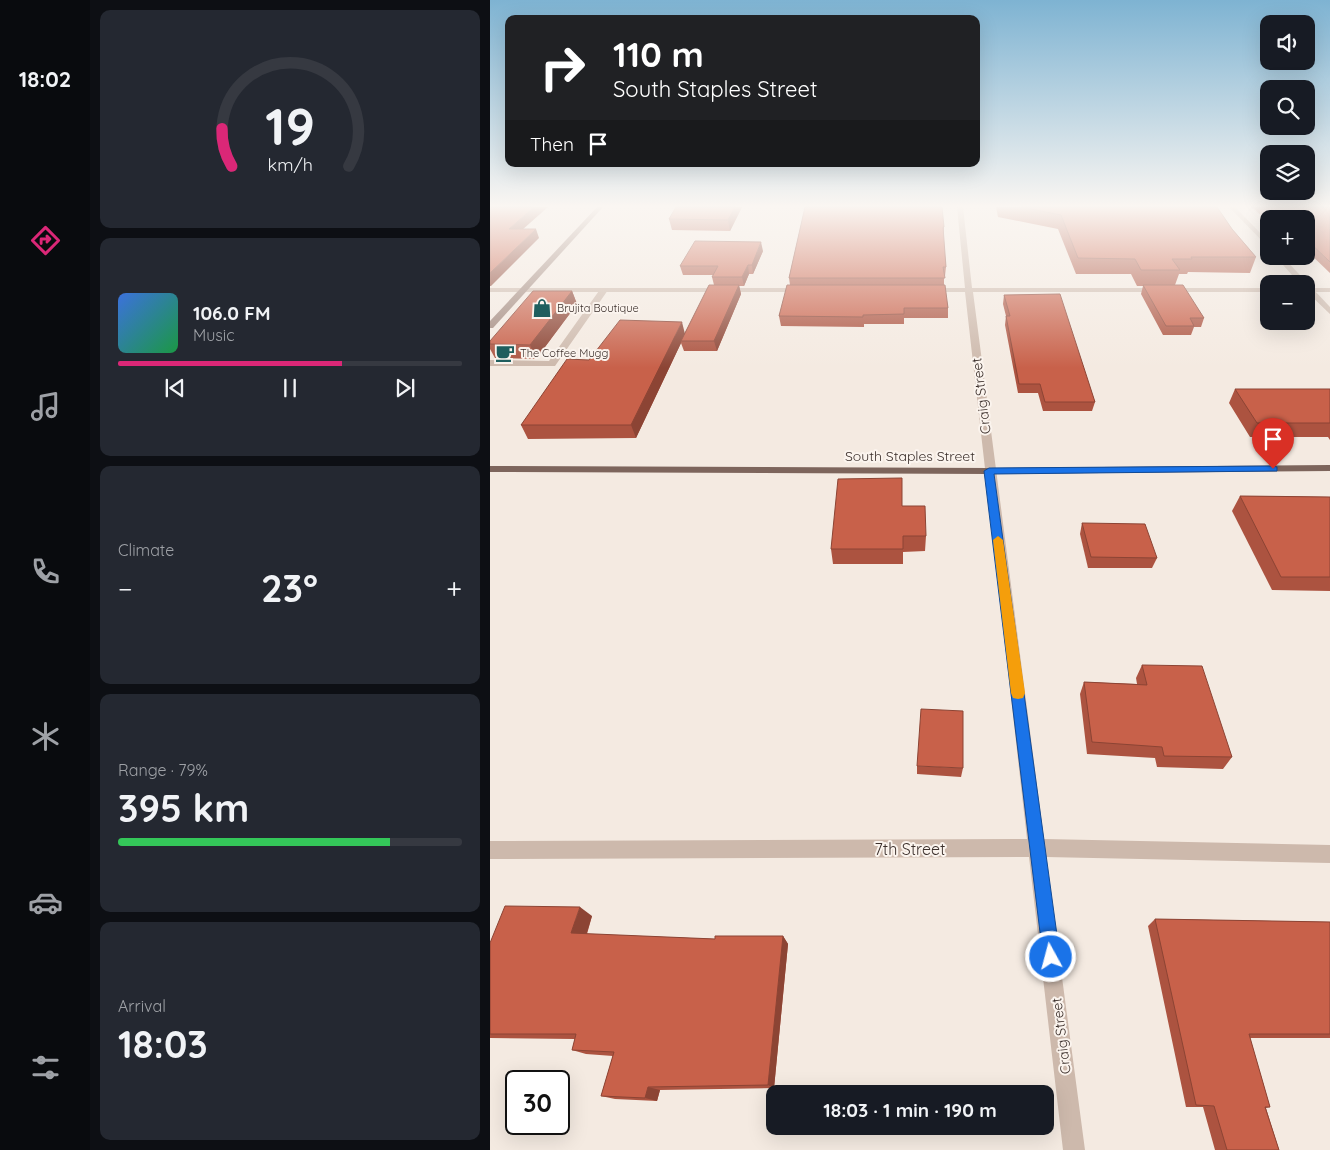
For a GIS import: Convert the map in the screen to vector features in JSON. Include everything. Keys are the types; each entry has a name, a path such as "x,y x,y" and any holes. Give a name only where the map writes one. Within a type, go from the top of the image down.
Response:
{"main road":[{"path":"490,326 550,261"},
{"name":"South Staples Street","path":"490,469 989,471 1330,468"}],"street":[{"name":"Craig Street","path":"965,261 989,471 1038,848 1074,1150"},
{"path":"1286,265 1296,275"},
{"path":"1315,288 1330,290"},
{"path":"490,290 811,290"},
{"path":"490,363 552,364 604,290"},
{"path":"919,290 1260,290"},
{"path":"1315,296 1330,312"},
{"name":"7th Street","path":"490,850 1038,848 1330,854"}],"building":[{"path":"490,261 503,261 490,273"},
{"path":"683,261 754,261 752,265 748,265 742,277 712,277 718,266 680,266"},
{"path":"793,261 946,261 946,267 943,267 945,278 789,278"},
{"path":"1136,261 1173,261 1180,270 1141,270"},
{"path":"709,285 739,285 714,341 681,341"},
{"path":"787,285 945,285 948,308 904,308 904,314 863,315 863,317 779,316"},
{"path":"1143,285 1183,285 1204,318 1190,318 1194,326 1166,326"},
{"path":"533,291 572,291 530,345 490,344 490,341"},
{"path":"1060,294 1095,402 1045,402 1040,384 1019,384 1006,316 1010,316 1004,295"},
{"path":"620,320 682,322 631,425 521,425 567,359 589,360"},
{"path":"1235,389 1330,389 1330,423 1257,423"},
{"path":"902,478 902,506 925,506 926,536 903,536 903,549 831,549 838,479"},
{"path":"1240,496 1330,497 1330,577 1281,577"},
{"path":"1082,523 1145,524 1157,558 1091,557"},
{"path":"1142,665 1202,666 1232,757 1164,756 1162,747 1092,742 1084,682 1147,685"},
{"path":"921,709 963,711 963,768 917,766"},
{"path":"505,906 580,907 571,933 715,939 715,936 783,936 768,1085 648,1087 645,1098 601,1096 614,1052 572,1050 576,1034 490,1034 490,943"},
{"path":"1155,919 1330,922 1330,1034 1249,1034 1270,1107 1265,1107 1279,1150 1227,1150 1214,1106 1196,1105"}],"slow traffic":[{"path":"998,540 1018,693"}],"place":[{"name":"Brujita Boutique","path":"542,308"},
{"name":"The Coffee Mugg","path":"505,353"}],"route":[{"path":"1051,957 989,471 1273,469"}]}
